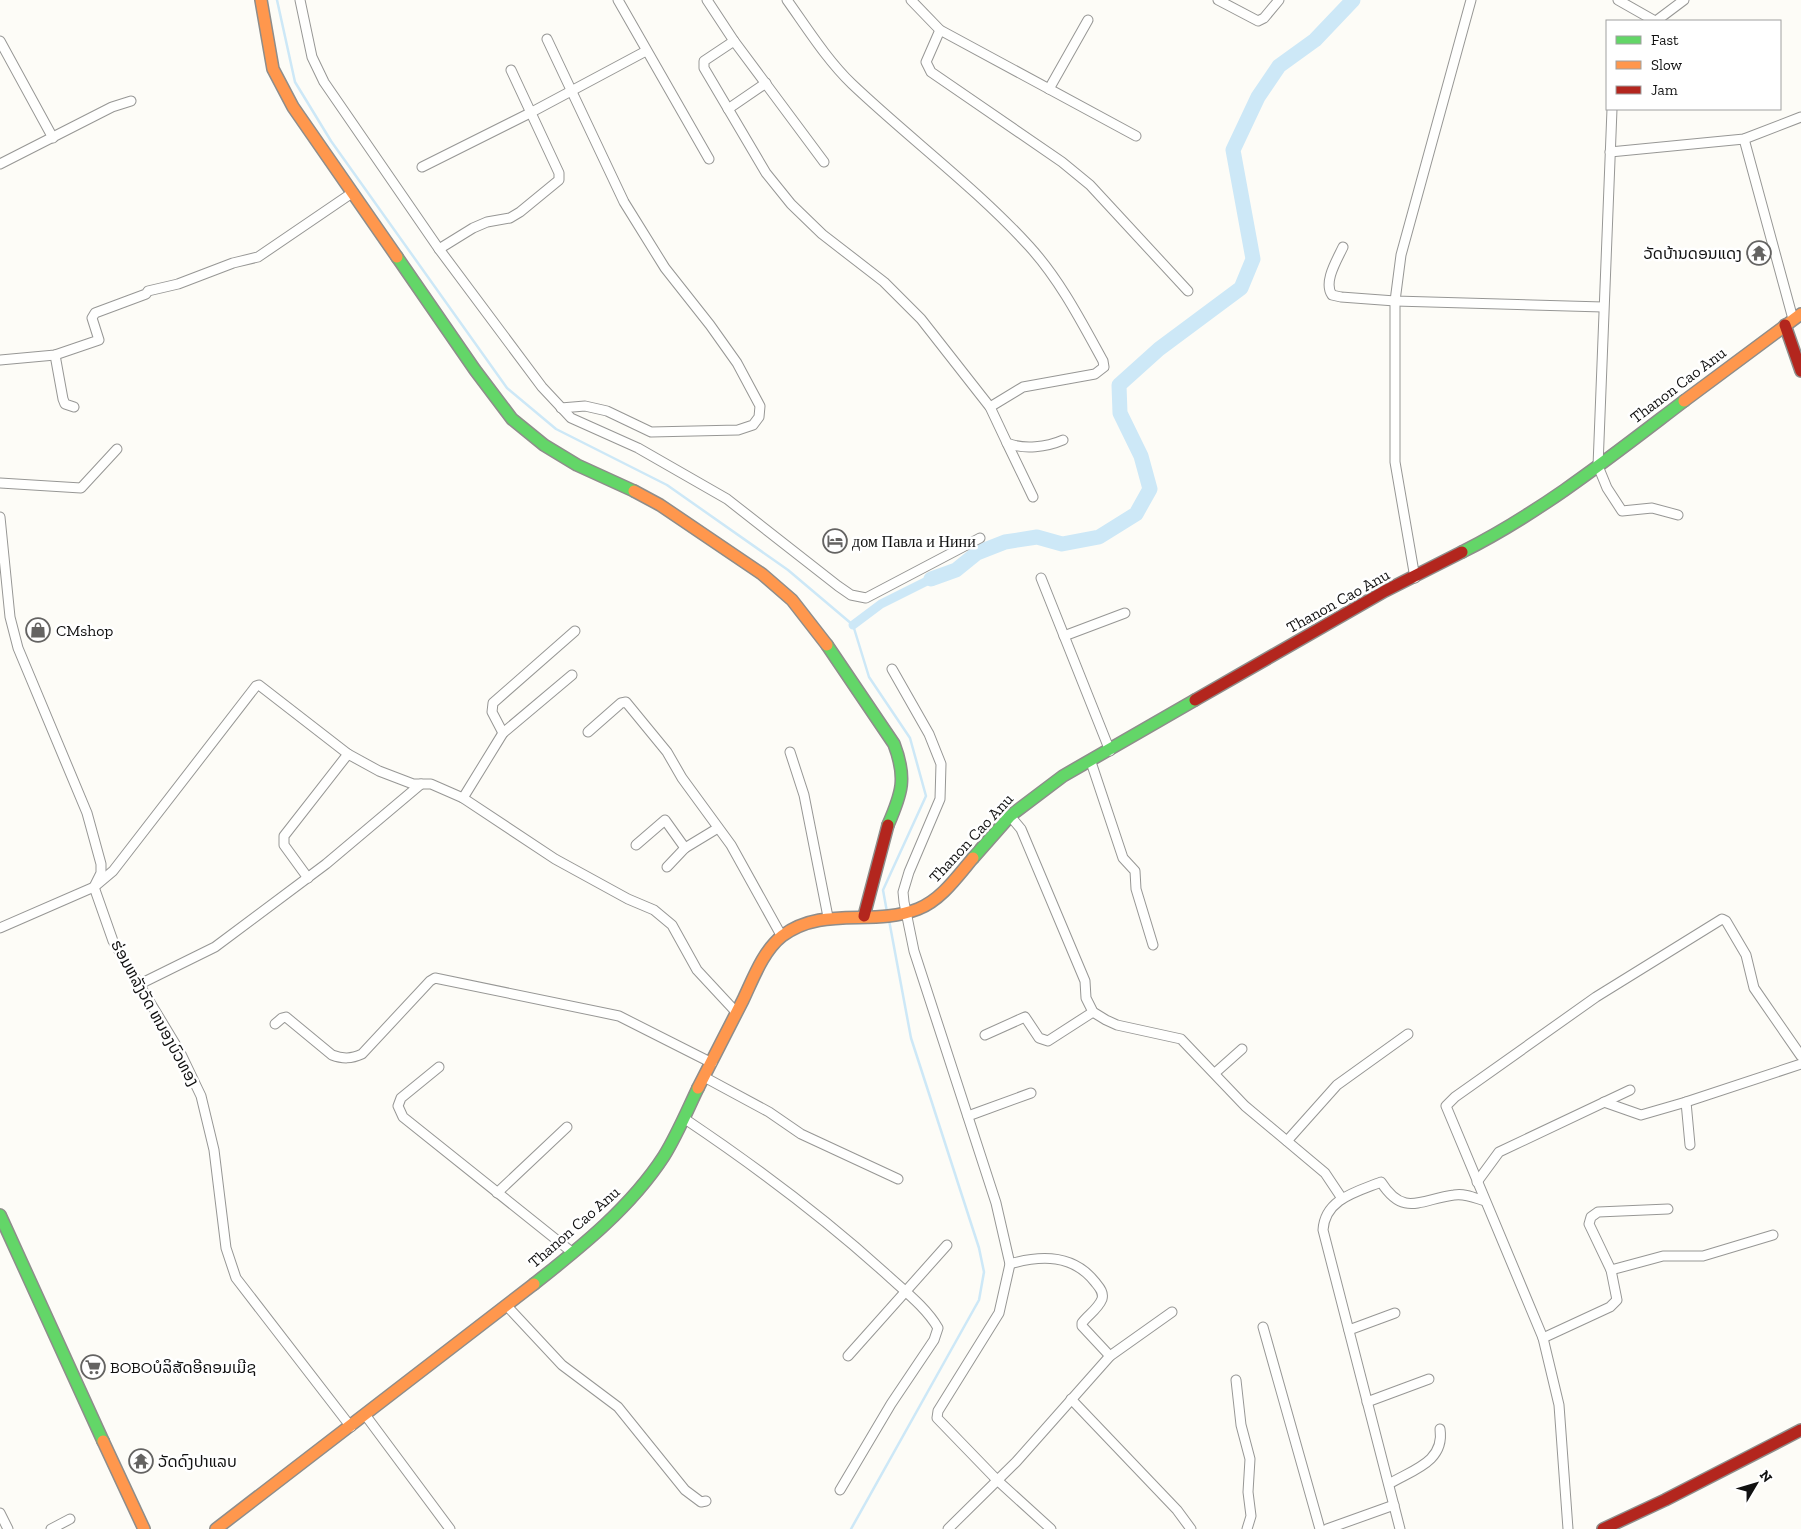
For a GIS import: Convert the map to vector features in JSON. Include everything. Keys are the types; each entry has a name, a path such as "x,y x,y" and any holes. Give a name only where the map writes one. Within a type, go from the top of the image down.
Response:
{"street":[{"path":"261,0 268,50 273,69 293,107 512,419 544,445 577,465 616,481 660,505 762,574 792,600 834,654 894,744 901,762 903,778 901,794 884,836 864,916"},
{"path":"300,0 312,57 324,82 439,249 542,387 571,418 638,448 727,499 838,586 859,598 866,598 980,538"},
{"path":"618,0 646,52 709,159"},
{"path":"707,0 734,41 824,162"},
{"path":"787,0 833,63 851,84 915,138 1030,247 1071,303 1103,361 1104,367 1095,374 1023,386 990,407"},
{"path":"911,0 940,30 1136,136"},
{"path":"1218,0 1258,21 1264,18 1279,0"},
{"path":"1415,578 1395,462 1395,302 1401,255 1471,0"},
{"path":"1618,0 1653,20"},
{"path":"1656,20 1684,0"},
{"path":"1049,89 1088,20"},
{"path":"940,30 926,62 931,72 1054,156 1090,185 1188,291"},
{"path":"547,39 624,202 665,268 737,363 760,406 759,417 753,425 738,430 651,432 607,411 585,406 561,408"},
{"path":"0,41 53,138"},
{"path":"734,41 704,61 703,64 766,173 791,204 822,234 884,282 921,319 990,407 1033,497"},
{"path":"422,167 572,92 646,52"},
{"path":"439,249 473,228 487,222 510,218 559,180 559,173 510,70"},
{"path":"728,109 766,83"},
{"path":"0,164 112,107 131,102"},
{"path":"1612,110 1598,466 1607,488 1622,511 1652,508 1678,515"},
{"path":"1610,152 1744,139 1801,117"},
{"path":"1744,139 1793,319 1801,371"},
{"path":"0,360 55,355 99,340 92,318 95,313 146,294 148,291 178,284 233,263 258,257 352,193"},
{"path":"1343,247 1330,278 1328,288 1332,295 1395,302 1603,307"},
{"name":"Thanon Cao Anu","path":"216,1529 366,1416 572,1253 643,1187 664,1156 706,1078 736,1012 767,953 781,935 796,926 828,917 902,914 927,907 1010,816 1063,776 1110,751 1364,603 1490,538 1598,466 1793,319"},
{"path":"55,355 62,399 66,404 74,407"},
{"path":"1007,443 1016,447 1049,446 1063,440"},
{"path":"0,483 81,488 117,449"},
{"path":"0,517 10,617 30,680 46,713 87,813 102,864 102,873 94,887"},
{"path":"1041,578 1110,751"},
{"path":"1064,636 1124,613"},
{"path":"503,733 492,712 493,703 575,631"},
{"path":"892,669 930,734 940,764 940,799 909,872 903,892 902,914 996,1203 1010,1264 999,1312 938,1411 937,1418 997,1480 1051,1529"},
{"path":"463,798 503,733 572,675"},
{"path":"0,928 94,887 113,871 256,686 262,686 348,754 379,771 413,784 431,784 463,798 555,859 628,899 654,910 664,918 679,936 697,970 736,1012"},
{"path":"588,732 621,703 626,702 667,752 682,778 731,845 781,935"},
{"path":"790,752 804,795 828,917"},
{"path":"308,878 284,845 284,836 348,754"},
{"path":"1090,762 1123,858 1135,871 1136,889 1153,945"},
{"path":"140,984 215,947 308,878 421,784"},
{"path":"1010,816 1021,829 1084,982 1086,998 1093,1012 1117,1025 1178,1036 1245,1106 1325,1173 1342,1197"},
{"path":"636,845 665,820 685,848"},
{"path":"667,867 685,848 718,828"},
{"name":"ຮ່ອມຫລັງວັດ ຫນອງບົວທອງ","path":"94,887 113,941 180,1052 201,1096 214,1150 226,1248 236,1278 351,1427"},
{"path":"1568,1529 1559,1405 1543,1338 1446,1106 1596,997 1722,920 1726,921 1746,955 1754,988 1801,1056"},
{"path":"275,1024 286,1017 332,1055 340,1058 355,1058 362,1054 430,981 435,978 619,1016 712,1063"},
{"path":"985,1035 1025,1017 1039,1038 1048,1041 1093,1012"},
{"path":"1287,1141 1337,1085 1408,1034"},
{"path":"1214,1073 1242,1049"},
{"path":"1604,1102 1642,1115 1801,1064"},
{"path":"439,1067 401,1098 399,1111 403,1117 572,1253"},
{"path":"706,1078 769,1112 801,1134 898,1179"},
{"path":"1478,1182 1499,1152 1630,1090"},
{"path":"968,1116 1031,1093"},
{"path":"1686,1102 1690,1145"},
{"path":"684,1119 762,1172 862,1252 935,1323 937,1334 891,1404 840,1490"},
{"path":"497,1192 567,1127"},
{"path":"1400,1529 1323,1230 1326,1216 1342,1197 1381,1182 1396,1199 1406,1204 1425,1204 1455,1194 1485,1201"},
{"path":"1543,1338 1614,1306 1618,1296 1611,1270 1589,1224 1591,1217 1598,1212 1668,1209"},
{"path":"0,1215 144,1529"},
{"path":"1611,1270 1663,1256 1703,1256 1773,1235"},
{"path":"848,1356 947,1245"},
{"path":"1010,1264 1039,1257 1067,1261 1082,1268 1101,1291 1103,1297 1099,1305 1082,1323 1082,1326 1110,1356"},
{"path":"506,1305 562,1365 618,1407 685,1490 701,1502 706,1501"},
{"path":"948,1529 997,1480 1110,1356 1172,1312"},
{"path":"1349,1330 1395,1313"},
{"path":"1263,1327 1320,1529"},
{"path":"1367,1402 1429,1378"},
{"path":"1236,1380 1241,1425 1250,1459 1248,1492 1252,1516 1247,1529"},
{"path":"1071,1399 1177,1510 1191,1529"},
{"path":"366,1416 450,1529"},
{"path":"1388,1484 1431,1460 1437,1453 1440,1444 1440,1429"},
{"path":"1603,1529 1665,1500 1801,1430"},
{"path":"1328,1529 1394,1505"},
{"path":"0,1513 8,1529"},
{"path":"51,1529 70,1519"}],"waterway":[{"path":"277,0 295,82 331,141 507,388 556,429 667,485 788,570 853,625 869,677 910,738 926,796 883,890 887,912"},
{"path":"931,579 956,570 977,553 1005,542 1037,537 1062,544 1099,537 1136,514 1150,489 1141,456 1120,413 1119,385 1159,349 1241,288 1253,259 1233,150 1258,97 1279,66 1315,40 1353,0"},
{"path":"853,625 881,604 931,579"},
{"path":"851,1529 979,1300 984,1272 979,1248 911,1038 889,920"}],"traffic: fast":[{"path":"397,257 475,370 512,419 544,445 577,465 634,491"},
{"path":"1462,552 1549,501 1684,401"},
{"path":"827,645 894,744 902,776 897,804 888,825"},
{"path":"973,858 1010,816 1063,776 1195,700"},
{"path":"534,1284 587,1241 621,1209 651,1175 669,1148 698,1088"},
{"path":"0,1215 103,1441"}],"traffic: slow":[{"path":"261,0 273,69 293,107 397,257"},
{"path":"1684,401 1801,314"},
{"path":"634,491 660,505 762,574 792,600 827,645"},
{"path":"698,1088 759,966 769,949 782,936 814,921 884,916 918,909 941,894 973,858"},
{"path":"216,1529 534,1284"},
{"path":"103,1441 144,1529"}],"traffic: jam":[{"path":"1785,325 1801,371"},
{"path":"1195,700 1385,591 1462,552"},
{"path":"864,916 888,825"},
{"path":"1603,1529 1665,1500 1801,1430"}],"place":[{"name":"ວັດບ້ານດອນແດງ","path":"1759,253"},
{"name":"дом Павла и Нини","path":"835,541"},
{"name":"CMshop","path":"38,630"},
{"name":"BOBOບໍລິສັດອີຄອມເມີຊ","path":"93,1367"},
{"name":"ວັດດົງປາແລບ","path":"141,1461"}]}
